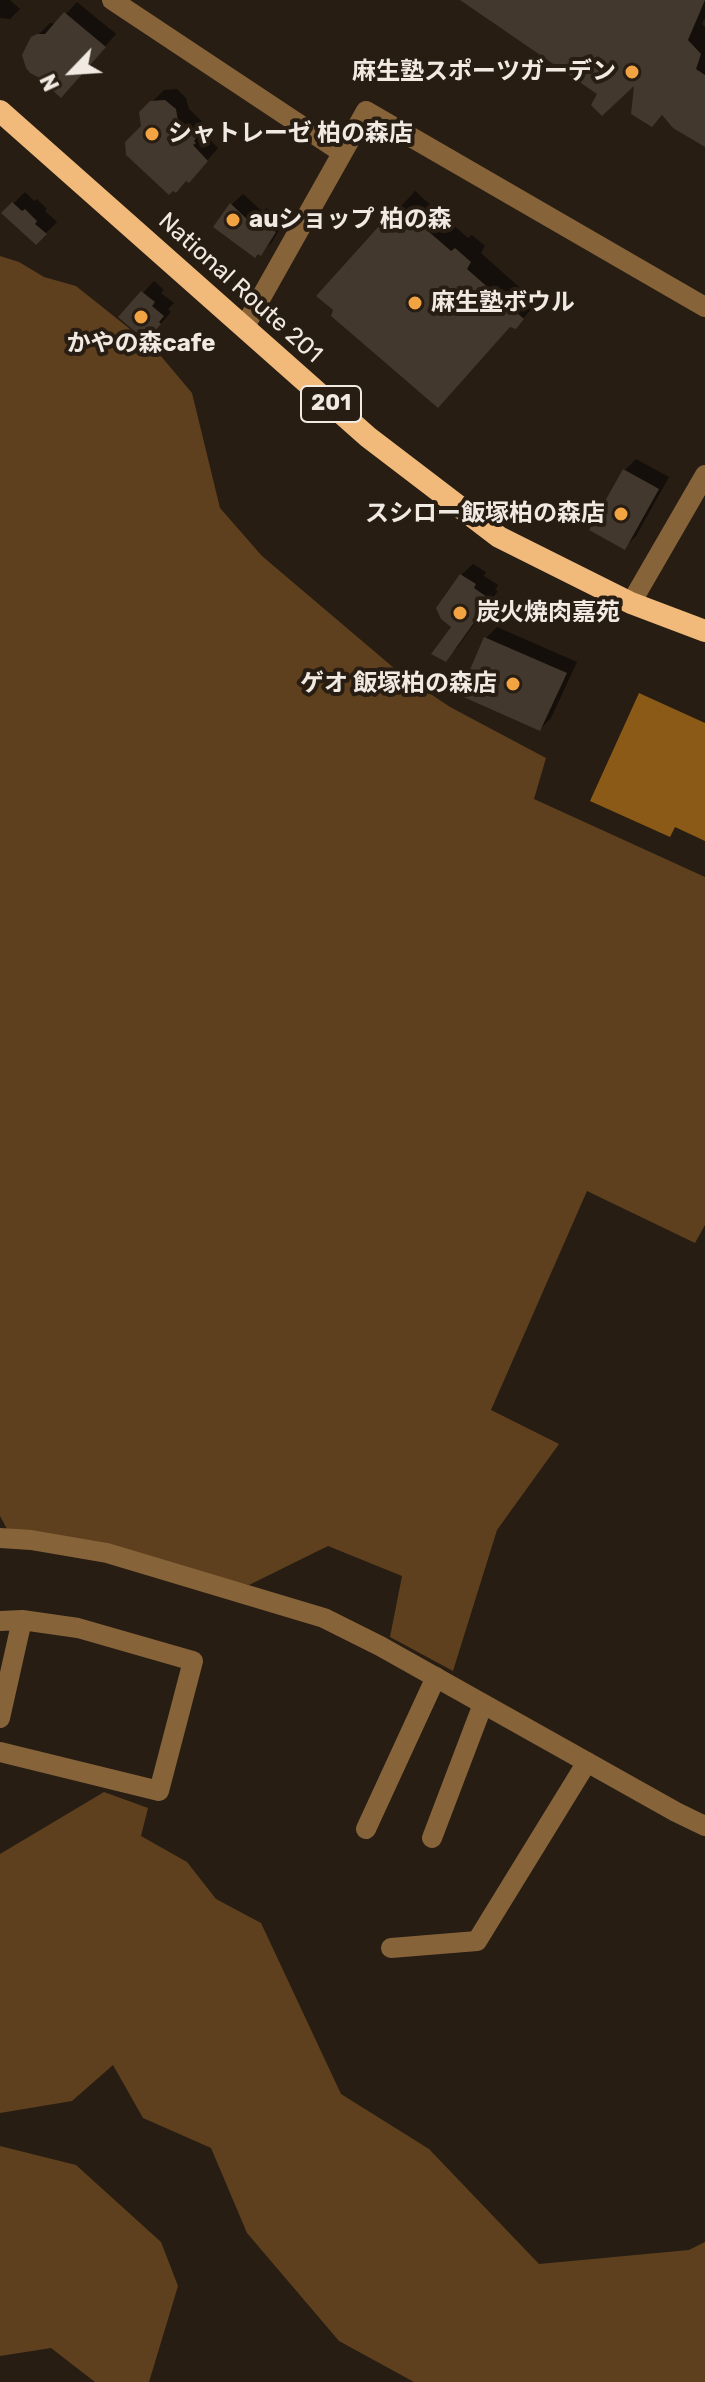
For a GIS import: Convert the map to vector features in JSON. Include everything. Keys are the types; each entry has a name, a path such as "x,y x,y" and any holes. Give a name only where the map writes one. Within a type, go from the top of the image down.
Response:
{"highway":[{"name":"National Route 201","path":"0,111 368,437 499,537 631,603 705,631"}],"street":[{"path":"112,0 341,152"},
{"path":"245,326 366,111 705,307"},
{"path":"631,603 705,475"},
{"path":"0,1538 107,1553 324,1618 705,1826"},
{"path":"0,1621 22,1620 78,1628 193,1661 159,1791 0,1752"},
{"path":"0,1718 22,1620"},
{"path":"366,1829 436,1677"},
{"path":"432,1838 483,1704"},
{"path":"391,1948 477,1941 587,1762"}],"shaded area":[{"path":"0,256 19,262 44,277 76,286 155,349 192,393 220,508 262,556 401,674 450,707 546,758 534,799 705,877 705,1225 695,1243 587,1191 491,1410 559,1444 497,1530 453,1671 390,1637 402,1576 328,1546 249,1585 7,1529 0,1516"},
{"path":"639,693 705,723 705,841 675,827 670,837 590,801"},
{"path":"104,1792 148,1808 141,1836 187,1862 216,1899 261,1923 341,2094 429,2149 539,2264 689,2250 705,2242 705,2382 414,2382 339,2341 247,2233 211,2148 143,2118 113,2065 72,2101 0,2113 0,1854"},
{"path":"0,2146 76,2165 161,2242 178,2286 149,2382 95,2382 51,2348 0,2356"}],"building":[{"name":"麻生塾スポーツガーデン","path":"460,0 705,0 688,40 701,54 696,69 705,75 705,147 673,128 662,115 652,127 631,114 634,86 602,116 591,105 597,94"},
{"path":"64,12 106,47 61,98 30,73 22,55 31,37 45,34"},
{"path":"165,100 176,109 178,121 196,138 193,145 208,161 189,183 186,181 176,193 173,191 169,195 126,155 125,142 141,126 139,112 150,101"},
{"path":"12,202 22,211 25,209 37,221 35,224 47,234 36,245 1,213"},
{"name":"auショップ 柏の森","path":"230,203 250,222 253,218 276,232 261,256 258,254 255,258 213,227"},
{"name":"麻生塾ボウル","path":"398,205 451,251 455,248 471,262 467,269 524,319 516,329 510,327 438,408 331,316 333,310 316,296"},
{"name":"かやの森cafe","path":"141,291 155,302 152,306 164,316 146,341 118,317"},
{"name":"スシロー飯塚柏の森店","path":"623,469 659,489 625,550 589,530"},
{"name":"炭火焼肉嘉苑","path":"460,574 476,584 474,588 487,597 485,601 488,603 446,662 431,654 451,627 441,619 436,608"},
{"name":"ゲオ 飯塚柏の森店","path":"484,637 567,673 540,731 459,695"}],"place":[{"name":"麻生塾スポーツガーデン","path":"632,72"},
{"name":"シャトレーゼ 柏の森店","path":"152,134"},
{"name":"auショップ 柏の森","path":"233,220"},
{"name":"麻生塾ボウル","path":"415,303"},
{"name":"かやの森cafe","path":"141,317"},
{"name":"スシロー飯塚柏の森店","path":"621,514"},
{"name":"炭火焼肉嘉苑","path":"460,613"},
{"name":"ゲオ 飯塚柏の森店","path":"513,684"}]}
